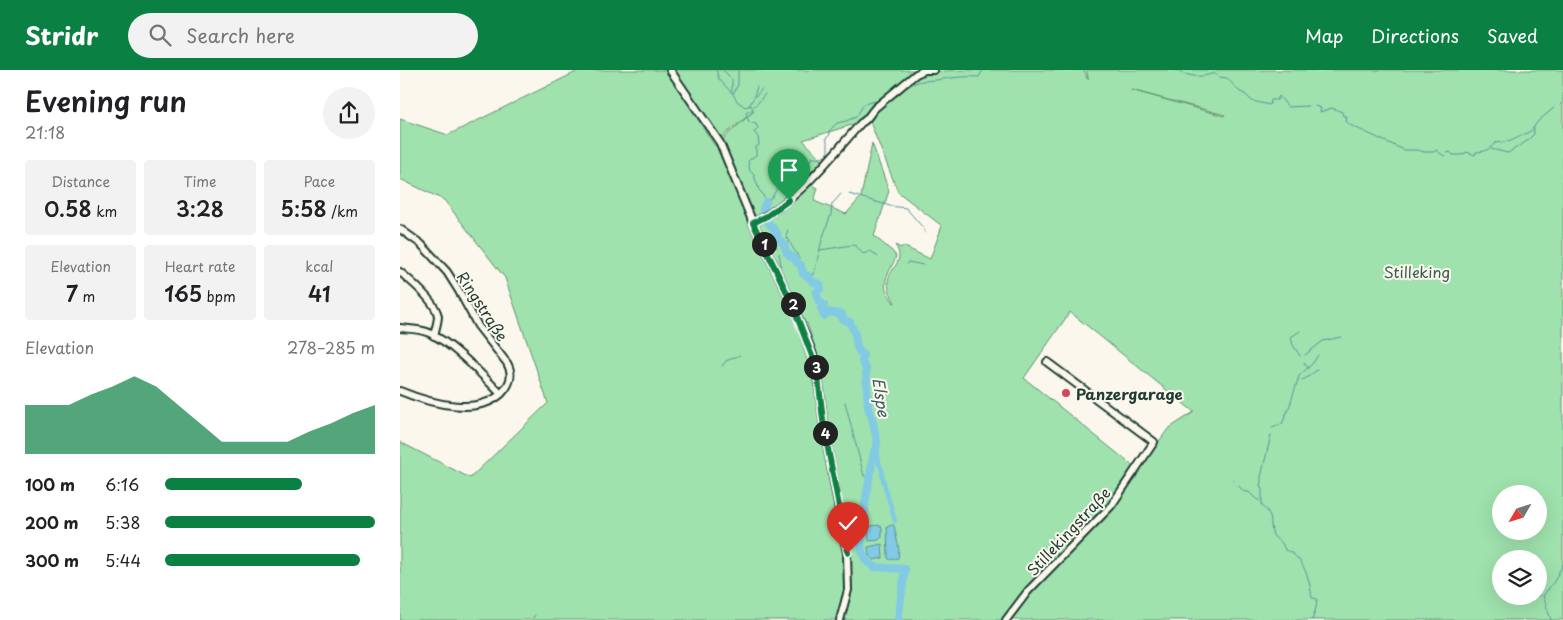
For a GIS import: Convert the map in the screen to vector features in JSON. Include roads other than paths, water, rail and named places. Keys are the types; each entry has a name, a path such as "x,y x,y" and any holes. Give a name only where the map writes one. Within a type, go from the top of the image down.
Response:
{"street":[{"path":"670,70 720,143 753,223 791,301 817,369 824,428 848,553 848,590 840,620"},
{"path":"753,223 764,218 789,200 867,120 875,108 916,74 925,70 934,70"},
{"name":"Ringstraße","path":"400,229 421,244 447,272 478,326 507,363 511,377 501,394"},
{"path":"400,272 418,288 437,313 438,318 434,336"},
{"path":"400,328 425,331 434,336 466,360 501,394 481,406 473,407 438,402 400,391"},
{"name":"Stillekingstraße","path":"1006,620 1028,591 1111,506 1154,442 1047,362"}],"water":[{"path":"878,525 882,527 882,537 879,540 869,541 868,528"},
{"path":"894,525 899,550 898,558 890,560 888,558 887,527"},
{"path":"882,544 883,558 874,560 869,556 868,547"}],"waterway":[{"path":"716,70 719,79 732,93"},
{"path":"723,70 732,79 732,93"},
{"name":"Elspe","path":"739,70 738,85 733,94 737,101 745,107 751,105 753,109 746,113 749,122 756,124 758,128 754,132 758,137 759,145 755,148 756,155 748,161 750,171 754,175 759,190 766,202 773,196 780,179 792,166 792,160 804,165 812,157 820,158 828,154 826,138 830,135 829,131 837,123 856,117 864,104 875,101"},
{"path":"887,101 906,88 922,81 957,77 979,77 983,70"},
{"path":"1174,70 1194,76 1214,73 1219,77 1227,78 1252,101 1270,105 1271,100 1277,100 1279,96 1288,107 1308,106"},
{"path":"754,96 757,87"},
{"path":"749,106 762,89"},
{"path":"754,106 765,94"},
{"path":"1560,105 1563,102"},
{"path":"1315,106 1321,108 1320,112 1332,108 1342,112 1343,116 1347,116 1346,121 1350,125 1404,150 1424,152 1434,152 1436,150 1444,156 1450,152 1453,155 1461,155 1467,152 1475,155 1476,152 1487,150 1495,143 1511,141 1531,131 1538,121 1554,108"},
{"path":"1491,149 1508,153 1527,141 1534,134 1534,128"},
{"path":"810,279 815,270 822,240 831,214 832,204 841,194"},
{"path":"849,194 890,206 906,208 924,229 925,233"},
{"name":"Elspe","path":"766,202 763,209 765,219 777,233 778,239 784,244 789,255 801,265 803,274 808,276 813,282 820,284 821,288 816,293 819,302 824,305 821,309 824,316 828,312 842,314 842,319 850,322 855,334 857,348 863,356 862,362 866,369 868,408 872,418 877,445 874,451 865,504 861,548 866,561 874,567 905,569 898,620"},
{"path":"788,230 786,236 797,254 801,265"},
{"path":"777,248 776,240 778,239"},
{"path":"820,250 852,245 856,246 863,254 871,251 878,257"},
{"path":"779,253 781,266"},
{"path":"907,264 908,262 923,265"},
{"path":"1300,331 1291,337 1293,345 1300,356"},
{"path":"1305,355 1323,341 1341,337"},
{"path":"722,366 726,361 740,355"},
{"path":"1272,428 1282,424 1299,376 1313,363 1318,355"},
{"path":"1304,363 1308,368"},
{"path":"1298,381 1305,379 1317,370"},
{"path":"845,402 864,476 870,477"},
{"path":"1271,435 1261,477 1262,506 1270,516 1274,536 1282,543 1285,550 1297,558 1305,570 1312,598 1317,599 1312,620"},
{"path":"877,445 879,464 895,521"},
{"path":"1238,485 1244,492 1249,492 1260,501"},
{"path":"1551,620 1543,596 1555,580 1563,564"}],"place":[{"name":"Panzergarage","path":"1066,393"}],"park label":[{"name":"Stilleking","path":"1417,271"}]}
